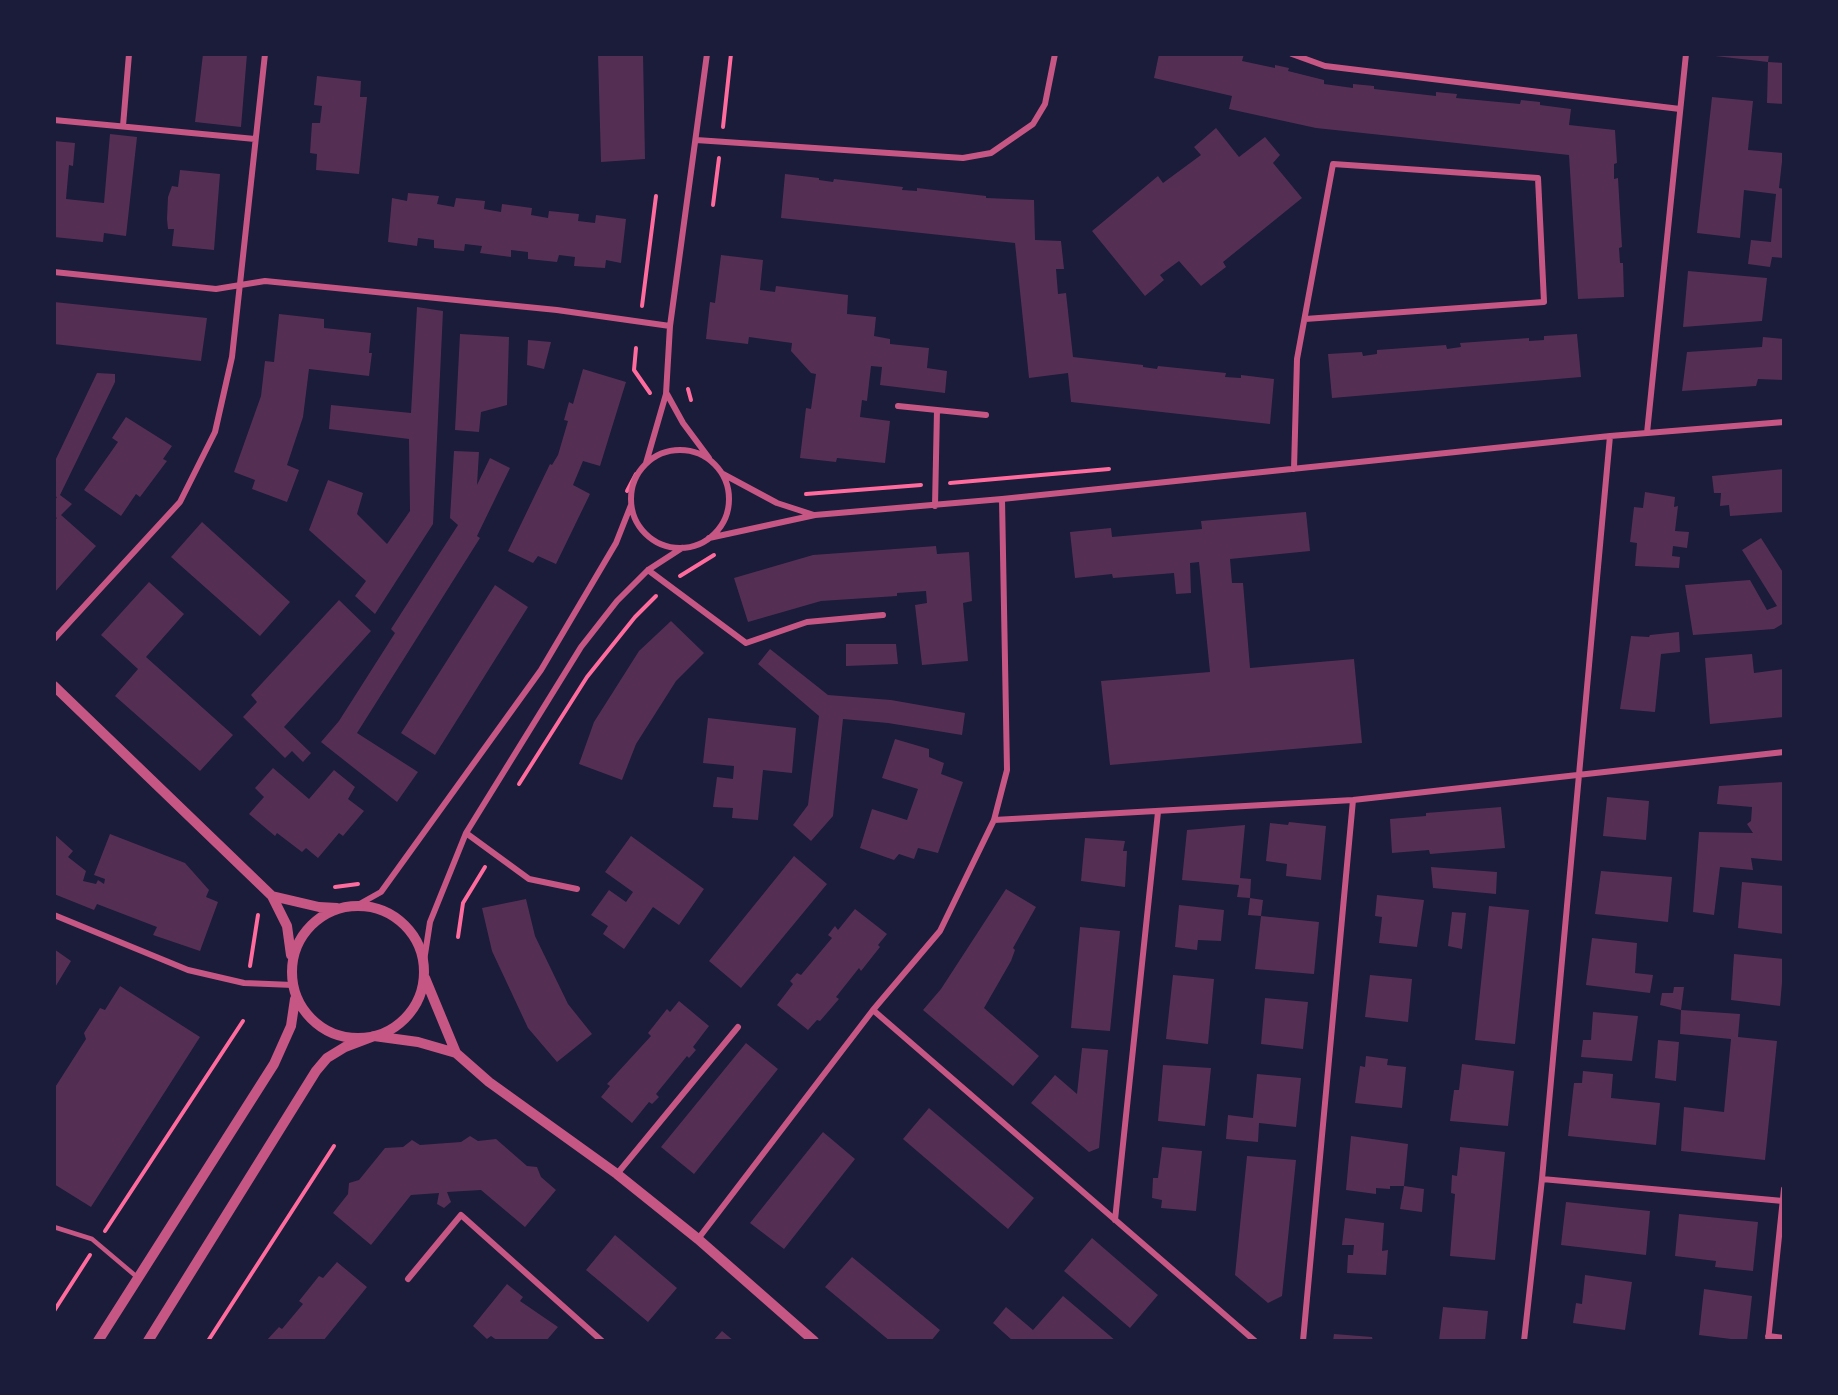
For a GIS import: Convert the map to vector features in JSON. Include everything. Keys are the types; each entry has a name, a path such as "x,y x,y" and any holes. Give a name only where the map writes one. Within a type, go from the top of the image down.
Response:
{"street":[{"path":"123,126 129,54"},
{"path":"54,639 180,502 215,432 232,357 265,54"},
{"path":"357,906 381,892 541,670 616,543 631,505 633,483 646,463 666,394 669,326 707,54"},
{"path":"696,140 963,158 992,153 1033,124 1045,104 1055,54"},
{"path":"1293,54 1325,66 1680,109"},
{"path":"1647,434 1686,54"},
{"path":"54,120 255,139"},
{"path":"1294,469 1297,359 1333,164 1538,178 1544,302 1305,319"},
{"path":"54,272 216,289 266,281 557,310 669,326"},
{"path":"666,394 683,423 722,473 728,486 728,508 719,529 709,538"},
{"path":"898,406 986,416"},
{"path":"935,506 937,410"},
{"path":"148,1341 316,1071 327,1058 345,1047 394,1028 416,1006 424,977 430,922 466,833 581,647 616,601 648,570 682,548 709,538 815,515 935,506 1610,436 1784,422"},
{"path":"1524,1341 1542,1179 1610,436"},
{"path":"646,463 665,452 677,450 699,453 710,460"},
{"path":"722,473 777,503 815,515"},
{"path":"698,1239 873,1010 940,931 994,820 1007,770 1002,499"},
{"path":"631,505 634,517 647,536 668,547 682,548"},
{"path":"648,570 746,643 807,622 883,615"},
{"path":"54,686 272,896 287,926 294,989 295,1014 281,1051 98,1341"},
{"path":"994,820 1353,801 1784,752"},
{"path":"1303,1341 1353,801"},
{"path":"1115,1220 1158,812"},
{"path":"466,833 529,879 577,889"},
{"path":"272,896 319,907 344,908"},
{"path":"292,970 296,948 303,935 327,914 357,906 372,908 400,921 411,932 424,961"},
{"path":"54,915 188,970 244,982 294,989"},
{"path":"424,977 456,1053"},
{"path":"294,989 310,1019 322,1028 351,1038 374,1036 418,1042 456,1053 489,1082 616,1174 698,1239 814,1341"},
{"path":"873,1010 1256,1341"},
{"path":"616,1174 738,1027"},
{"path":"1542,1179 1783,1201"},
{"path":"1784,1189 1768,1339 1784,1338"},
{"path":"408,1279 461,1215 602,1341"}],"lane":[{"path":"54,1227 92,1239 138,1278"}],"path":[{"path":"723,128 731,54"},
{"path":"713,205 720,156"},
{"path":"641,310 656,196"},
{"path":"636,348 634,370 651,396"},
{"path":"688,389 694,407"},
{"path":"624,497 638,469"},
{"path":"513,792 587,677 639,612 668,585 717,554"},
{"path":"458,938 463,903 493,853"},
{"path":"331,887 365,882"},
{"path":"250,966 258,915"},
{"path":"54,1311 243,1021"},
{"path":"208,1341 334,1146"}],"building":[{"path":"203,54 247,54 241,127 195,122"},
{"path":"598,54 643,54 645,159 601,162"},
{"path":"1159,54 1244,54 1242,61 1275,68 1275,65 1289,68 1288,71 1324,80 1324,84 1353,88 1353,84 1374,86 1374,89 1436,96 1436,92 1457,94 1456,98 1520,104 1521,100 1540,102 1540,105 1571,109 1569,125 1615,130 1617,163 1614,164 1614,179 1618,178 1622,247 1619,248 1620,263 1623,263 1624,297 1578,299 1569,155 1316,128 1229,109 1232,96 1154,78"},
{"path":"1716,54 1769,54 1768,62 1715,56"},
{"path":"1768,62 1784,63 1784,104 1767,103"},
{"path":"317,76 361,81 360,97 367,97 359,174 316,170 317,154 310,153 312,123 320,123 322,106 314,105"},
{"path":"1712,97 1753,101 1748,150 1783,153 1779,188 1784,189 1784,258 1772,257 1770,267 1748,264 1751,240 1771,242 1776,194 1744,190 1740,238 1697,233"},
{"path":"1216,128 1239,157 1265,137 1280,155 1273,163 1302,198 1223,262 1226,267 1201,286 1179,261 1160,275 1164,280 1145,296 1092,231 1158,176 1163,183 1201,155 1194,147"},
{"path":"110,134 137,137 126,236 104,233 103,242 54,237 54,141 75,143 73,166 69,165 66,199 104,203"},
{"path":"180,170 220,174 214,250 172,246 174,229 168,229 168,197 172,186 178,187"},
{"path":"785,174 833,182 834,179 903,187 902,190 917,191 917,188 986,196 986,198 1034,200 1035,240 1061,241 1064,269 1056,269 1058,294 1066,293 1073,357 1143,365 1143,367 1157,369 1158,366 1226,373 1225,377 1241,378 1241,375 1274,379 1270,424 1071,402 1068,373 1029,378 1015,243 781,218"},
{"path":"408,193 439,196 437,204 454,207 456,198 485,201 484,209 501,212 502,204 532,208 531,215 548,218 549,211 579,214 578,221 595,223 596,215 626,219 621,263 606,260 605,268 574,266 575,257 559,255 557,262 528,259 528,252 511,250 511,257 480,253 482,246 465,244 464,251 434,248 434,240 418,238 417,246 388,242 392,198 407,201"},
{"path":"721,255 763,260 760,290 775,292 776,286 848,295 847,314 876,317 874,336 890,339 890,344 929,348 927,368 947,371 945,393 880,385 882,367 871,366 867,401 862,400 860,417 890,421 885,463 837,458 836,462 800,458 806,408 811,409 816,374 811,373 791,351 792,343 749,337 748,344 706,339 710,302 715,303"},
{"path":"1688,271 1767,278 1762,321 1683,327"},
{"path":"54,302 207,318 201,361 54,344"},
{"path":"417,307 443,311 433,524 375,614 355,596 366,581 309,530 328,480 363,493 357,514 387,544 410,511 409,439 329,429 331,405 411,413"},
{"path":"279,314 324,319 324,328 371,333 369,353 372,353 369,376 309,369 303,417 287,465 299,470 287,502 252,489 255,480 234,472 261,396 265,361 274,362"},
{"path":"460,334 509,337 507,405 481,412 479,432 455,430"},
{"path":"1577,334 1581,377 1332,398 1328,354 1362,352 1363,356 1377,354 1377,350 1446,345 1447,349 1461,347 1460,343 1529,338 1529,341 1544,340 1544,336"},
{"path":"1763,337 1784,339 1784,380 1758,379 1756,386 1682,391 1687,352 1762,347"},
{"path":"528,340 551,342 544,369 527,365"},
{"path":"583,369 626,382 600,466 583,461 573,485 590,494 556,564 538,556 533,563 508,551 550,464 552,465 558,455 568,421 564,420 569,402 573,404"},
{"path":"97,373 115,374 115,382 60,495 72,504 61,515 96,546 54,593 54,521 57,518 54,516 54,502 57,497 54,496 54,463"},
{"path":"126,417 172,446 163,459 167,461 140,497 136,494 121,516 84,490 118,442 112,438"},
{"path":"454,451 479,452 477,485 490,458 510,468 477,536 480,538 357,733 418,772 397,802 321,742 339,721 395,633 391,629 458,525 450,518"},
{"path":"1784,469 1784,512 1730,516 1729,505 1720,506 1721,493 1714,493 1712,476"},
{"path":"1645,492 1675,497 1674,507 1678,506 1675,531 1689,532 1687,548 1673,546 1672,556 1680,557 1679,568 1635,566 1637,543 1630,542 1634,507 1643,508"},
{"path":"1306,512 1310,551 1230,559 1232,583 1243,583 1250,668 1354,659 1362,743 1110,765 1101,681 1210,672 1199,562 1190,563 1191,593 1176,594 1174,573 1113,578 1112,574 1075,578 1070,532 1111,528 1112,537 1202,529 1201,521"},
{"path":"202,522 290,602 260,636 171,557"},
{"path":"1761,538 1784,574 1784,623 1774,629 1693,635 1685,585 1750,580 1767,610 1777,606 1742,550"},
{"path":"936,546 937,554 969,552 972,601 963,603 968,661 922,665 915,605 927,603 926,591 897,593 897,596 821,601 748,622 734,578 813,555"},
{"path":"149,582 184,614 146,657 233,735 200,771 115,696 138,669 101,635"},
{"path":"495,585 528,607 435,755 401,733"},
{"path":"339,600 371,631 284,727 311,753 303,762 292,751 285,758 243,717 257,702 251,695"},
{"path":"671,621 704,653 676,681 636,744 622,780 579,764 594,722 639,651"},
{"path":"1679,632 1680,652 1661,654 1655,712 1620,709 1631,636 1649,637 1650,635"},
{"path":"846,644 896,644 898,664 846,666"},
{"path":"770,649 828,695 891,700 965,713 962,735 888,723 843,719 833,816 811,841 793,825 808,805 819,716 758,664"},
{"path":"1752,654 1754,673 1784,669 1784,717 1710,724 1705,658"},
{"path":"708,718 796,728 792,773 763,770 758,820 732,818 733,808 713,807 717,777 733,779 734,766 703,763"},
{"path":"895,739 929,749 929,757 944,763 941,774 963,782 938,853 918,848 914,859 899,854 894,860 860,848 872,809 907,820 918,789 882,778"},
{"path":"273,768 309,799 334,770 355,787 348,799 364,811 343,836 339,833 318,858 306,848 302,852 277,833 275,836 249,814 264,797 255,788"},
{"path":"1784,782 1784,861 1751,858 1753,870 1720,867 1714,915 1693,912 1699,832 1753,833 1747,824 1751,821 1752,807 1717,804 1719,786"},
{"path":"1607,797 1649,801 1646,840 1603,836"},
{"path":"1501,807 1505,848 1430,854 1429,850 1392,853 1390,819 1426,816 1426,813"},
{"path":"1289,822 1326,826 1321,880 1286,876 1287,864 1266,861 1270,823 1288,825"},
{"path":"1245,825 1240,878 1251,879 1250,898 1237,897 1239,885 1182,880 1187,830"},
{"path":"54,834 73,851 68,857 86,871 83,881 96,884 98,880 104,884 105,879 94,875 110,834 185,863 209,890 206,897 218,902 200,951 153,935 157,927 97,904 94,910 54,894"},
{"path":"631,836 704,889 679,925 653,907 624,949 603,934 608,926 591,915 609,890 626,902 633,892 605,872"},
{"path":"1085,838 1125,841 1123,851 1127,851 1125,887 1081,881"},
{"path":"794,856 827,884 741,988 709,961"},
{"path":"1431,867 1497,872 1496,894 1433,888"},
{"path":"1601,871 1672,877 1668,922 1595,914"},
{"path":"1742,882 1784,886 1784,934 1738,928"},
{"path":"1006,889 1036,907 1013,948 1015,950 1011,961 984,1008 1039,1056 1013,1086 923,1010 941,989"},
{"path":"1377,895 1424,900 1417,947 1379,943 1382,917 1375,916"},
{"path":"1250,898 1263,900 1261,916 1248,915"},
{"path":"526,899 535,936 568,1004 592,1034 557,1062 528,1028 492,951 482,908"},
{"path":"1179,905 1224,910 1221,941 1198,940 1197,950 1175,947"},
{"path":"1489,906 1529,910 1515,1044 1475,1040"},
{"path":"855,909 887,934 861,971 859,968 836,997 839,999 820,1021 817,1020 808,1030 777,1005 793,984 790,981 797,973 801,975 832,938 828,935 835,926 838,930"},
{"path":"1452,912 1466,913 1462,949 1448,946"},
{"path":"1261,916 1319,922 1314,974 1255,969"},
{"path":"1080,927 1120,931 1110,1031 1071,1028"},
{"path":"1592,938 1637,943 1635,973 1653,975 1650,993 1586,985"},
{"path":"54,949 71,961 54,989"},
{"path":"1734,954 1784,959 1780,1006 1731,1000"},
{"path":"1173,975 1214,979 1208,1044 1166,1039"},
{"path":"1370,975 1412,979 1408,1022 1365,1017"},
{"path":"120,986 200,1037 91,1207 54,1184 54,1089 86,1039 84,1033 100,1008 105,1010"},
{"path":"1674,987 1684,987 1681,1010 1660,1005 1662,993 1673,993"},
{"path":"1265,998 1308,1002 1303,1049 1261,1044"},
{"path":"679,1001 709,1026 693,1047 696,1050 689,1058 687,1056 656,1094 659,1097 652,1104 649,1102 632,1123 601,1097 610,1086 607,1084 651,1036 648,1033 667,1009 670,1012"},
{"path":"1681,1010 1740,1014 1738,1037 1777,1041 1765,1160 1681,1151 1684,1107 1724,1112 1731,1039 1680,1034"},
{"path":"1593,1012 1638,1016 1632,1061 1581,1057 1583,1040 1591,1040"},
{"path":"1658,1040 1679,1042 1676,1081 1655,1078"},
{"path":"746,1043 778,1069 694,1174 661,1147"},
{"path":"1082,1048 1108,1050 1099,1148 1089,1152 1031,1103 1055,1075 1077,1094"},
{"path":"1366,1056 1388,1059 1387,1065 1406,1067 1402,1108 1355,1103 1360,1066 1365,1067"},
{"path":"1462,1064 1514,1071 1508,1126 1450,1121 1454,1090 1459,1090"},
{"path":"1163,1065 1211,1068 1205,1126 1158,1121"},
{"path":"1583,1071 1613,1074 1611,1098 1660,1103 1656,1145 1568,1136 1574,1083 1582,1083"},
{"path":"1257,1074 1301,1078 1296,1127 1259,1123 1258,1142 1226,1139 1228,1115 1253,1118"},
{"path":"929,1108 1034,1198 1008,1229 903,1139"},
{"path":"823,1132 855,1159 784,1249 750,1223"},
{"path":"470,1136 478,1141 496,1139 527,1166 537,1167 541,1177 556,1190 525,1227 481,1190 447,1192 451,1202 444,1208 437,1204 439,1193 411,1195 371,1245 333,1213 348,1194 349,1183 359,1180 385,1148 403,1147 412,1140 420,1145 461,1142"},
{"path":"1351,1136 1408,1144 1404,1186 1390,1186 1390,1189 1376,1188 1376,1194 1346,1190"},
{"path":"1162,1147 1202,1151 1196,1211 1161,1208 1162,1200 1152,1198 1153,1178 1158,1178"},
{"path":"1460,1147 1505,1152 1495,1260 1450,1256 1455,1194 1451,1193 1452,1175 1457,1176"},
{"path":"1247,1156 1296,1160 1282,1296 1268,1303 1235,1275"},
{"path":"1404,1186 1424,1189 1422,1212 1400,1209"},
{"path":"1566,1202 1650,1211 1646,1255 1561,1245"},
{"path":"1679,1214 1758,1222 1753,1271 1715,1267 1716,1261 1675,1256"},
{"path":"1345,1218 1384,1223 1382,1251 1388,1250 1386,1275 1347,1273 1348,1255 1353,1255 1354,1245 1342,1245"},
{"path":"615,1235 677,1288 648,1322 586,1270"},
{"path":"1092,1238 1158,1295 1130,1328 1064,1271"},
{"path":"852,1257 940,1330 931,1341 890,1341 825,1287"},
{"path":"337,1262 367,1287 323,1341 266,1341 279,1327 282,1329 303,1304 299,1301 319,1276 323,1278"},
{"path":"1585,1275 1632,1282 1625,1330 1573,1323 1576,1303 1582,1304"},
{"path":"507,1284 523,1297 520,1301 558,1327 546,1341 498,1341 491,1336 487,1339 473,1326"},
{"path":"1704,1289 1752,1296 1747,1341 1699,1335"},
{"path":"1063,1296 1116,1341 1013,1341 993,1323 1006,1307 1033,1330"},
{"path":"1443,1307 1488,1311 1485,1341 1439,1341"},
{"path":"722,1331 734,1341 713,1341"},
{"path":"1334,1334 1372,1337 1373,1341 1333,1341"}]}
